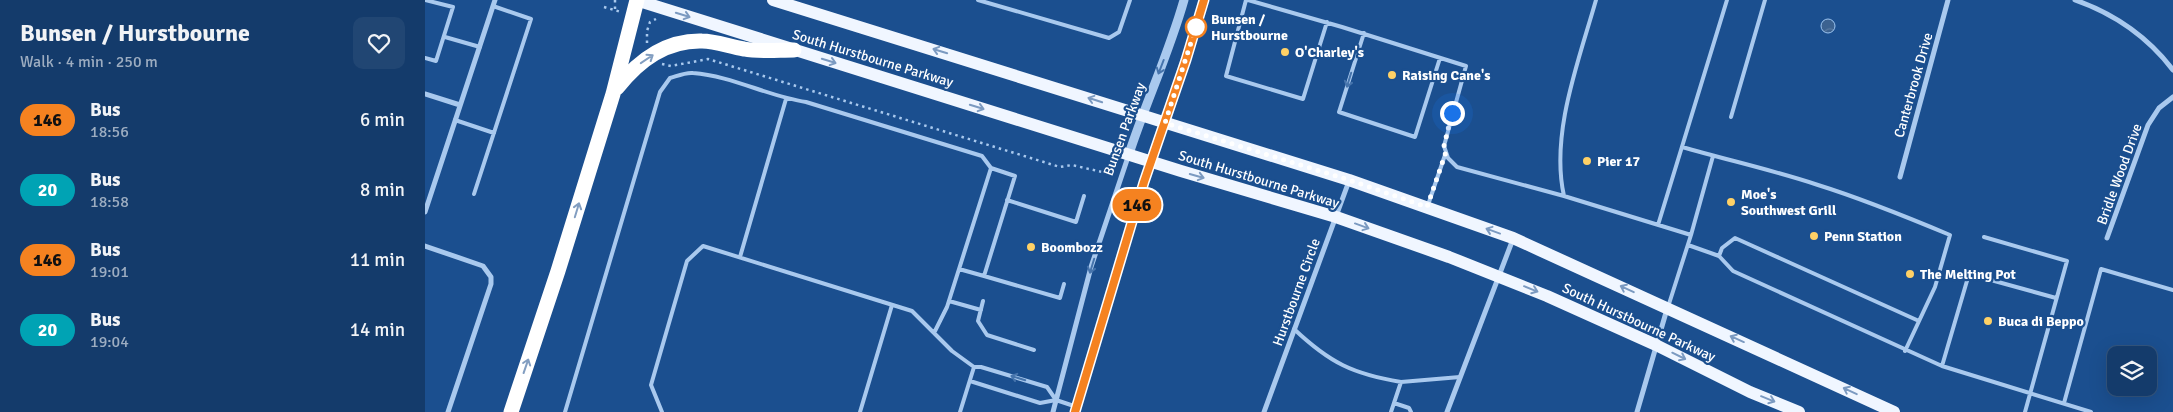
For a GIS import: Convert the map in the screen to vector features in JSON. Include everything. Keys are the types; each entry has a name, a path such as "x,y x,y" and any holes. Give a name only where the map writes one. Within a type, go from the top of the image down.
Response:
{"highway":[{"path":"511,412 563,256 613,94 637,0"},
{"path":"613,94 632,69 654,54 682,42 703,41 746,50 795,50"}],"main road":[{"name":"South Hurstbourne Parkway","path":"637,0 1336,217 1499,276 1656,345 1750,392 1799,412"},
{"name":"South Hurstbourne Parkway","path":"773,0 1349,180 1513,238 1894,412"},
{"path":"1786,406 1805,412"}],"street":[{"path":"425,210 495,0"},
{"name":"Bunsen Parkway","path":"1053,412 1091,267 1141,115 1163,62 1184,0"},
{"path":"1076,409 1151,161 1204,0"},
{"name":"Canterbrook Drive","path":"1900,177 1948,0"},
{"path":"2075,0 2089,4 2127,25 2154,47 2173,70"},
{"path":"425,94 460,105"},
{"name":"Bridle Wood Drive","path":"2107,238 2149,124 2159,108 2173,97"},
{"name":"Hurstbourne Circle","path":"1264,412 1349,180"},
{"path":"1447,412 1513,238"},
{"path":"425,246 483,266 491,277 491,284 448,412"},
{"path":"1637,412 1668,308"}],"lane":[{"path":"425,0 453,7 436,61 425,58"},
{"path":"978,0 1109,38 1119,32 1130,0"},
{"path":"1327,22 1303,99 1226,76 1247,0 1327,22 1364,33 1466,66 1444,146 1448,158 1457,167 1564,196 1691,235"},
{"path":"1564,196 1559,175 1563,127 1577,66 1596,0"},
{"path":"1658,225 1727,0"},
{"path":"1731,117 1765,0"},
{"path":"474,194 531,19 493,6"},
{"path":"1364,33 1339,112 1415,137 1440,58"},
{"path":"445,37 480,47"},
{"path":"565,412 660,92 670,78 691,73 734,82 786,99 806,102 982,156 991,168 1015,176 984,276"},
{"path":"740,257 786,99"},
{"path":"455,120 494,133"},
{"path":"1682,147 1739,161 1819,185 1881,207 1950,235 1935,287 1905,351"},
{"path":"1427,207 1446,152"},
{"path":"1668,308 1713,156"},
{"path":"934,333 949,301 991,168"},
{"path":"1007,200 1076,222 1083,196"},
{"path":"1984,237 2067,261 2025,412"},
{"path":"1719,256 1723,248 1735,238 1919,322"},
{"path":"1688,245 1719,256 1733,271 1905,351 1942,366 2091,412"},
{"path":"662,412 651,385 687,261 703,246 912,311 952,351 974,367 981,367 1047,387 1056,400 1076,409"},
{"path":"959,269 1060,298 1064,284"},
{"path":"2064,403 2101,269 2173,290"},
{"path":"1942,366 1969,274 2056,298"},
{"path":"983,300 978,321 987,335 1034,350"},
{"path":"949,301 981,310"},
{"path":"859,412 892,305"},
{"path":"1294,329 1313,347 1358,373 1401,382 1460,377"},
{"path":"960,412 974,367"},
{"path":"969,380 1041,403 1056,400"},
{"path":"1391,412 1401,382"},
{"path":"1394,403 1409,408 1411,412"}],"path":[{"path":"615,0 615,10"},
{"path":"656,20 651,22 646,41 663,65 671,66 708,59 1060,167 1072,165 1103,172"}],"water":[{"path":"1825,19 1831,19 1835,26 1831,33 1825,33 1821,29 1821,23"}],"bus line":[{"name":"146","path":"1075,412 1083,392 1144,182 1186,60 1204,0"}],"place":[{"name":"Bunsen / Hurstbourne","path":"1196,27"},
{"name":"O'Charley's","path":"1285,52"},
{"name":"Raising Cane's","path":"1392,75"},
{"name":"Pier 17","path":"1587,161"},
{"name":"Moe's Southwest Grill","path":"1731,202"},
{"name":"Penn Station","path":"1814,236"},
{"name":"Boombozz","path":"1031,247"},
{"name":"The Melting Pot","path":"1910,274"},
{"name":"Buca di Beppo","path":"1988,321"}],"route":[{"path":"1196,27 1165,123 1349,180 1427,207 1446,152 1444,146 1452,113"}]}
